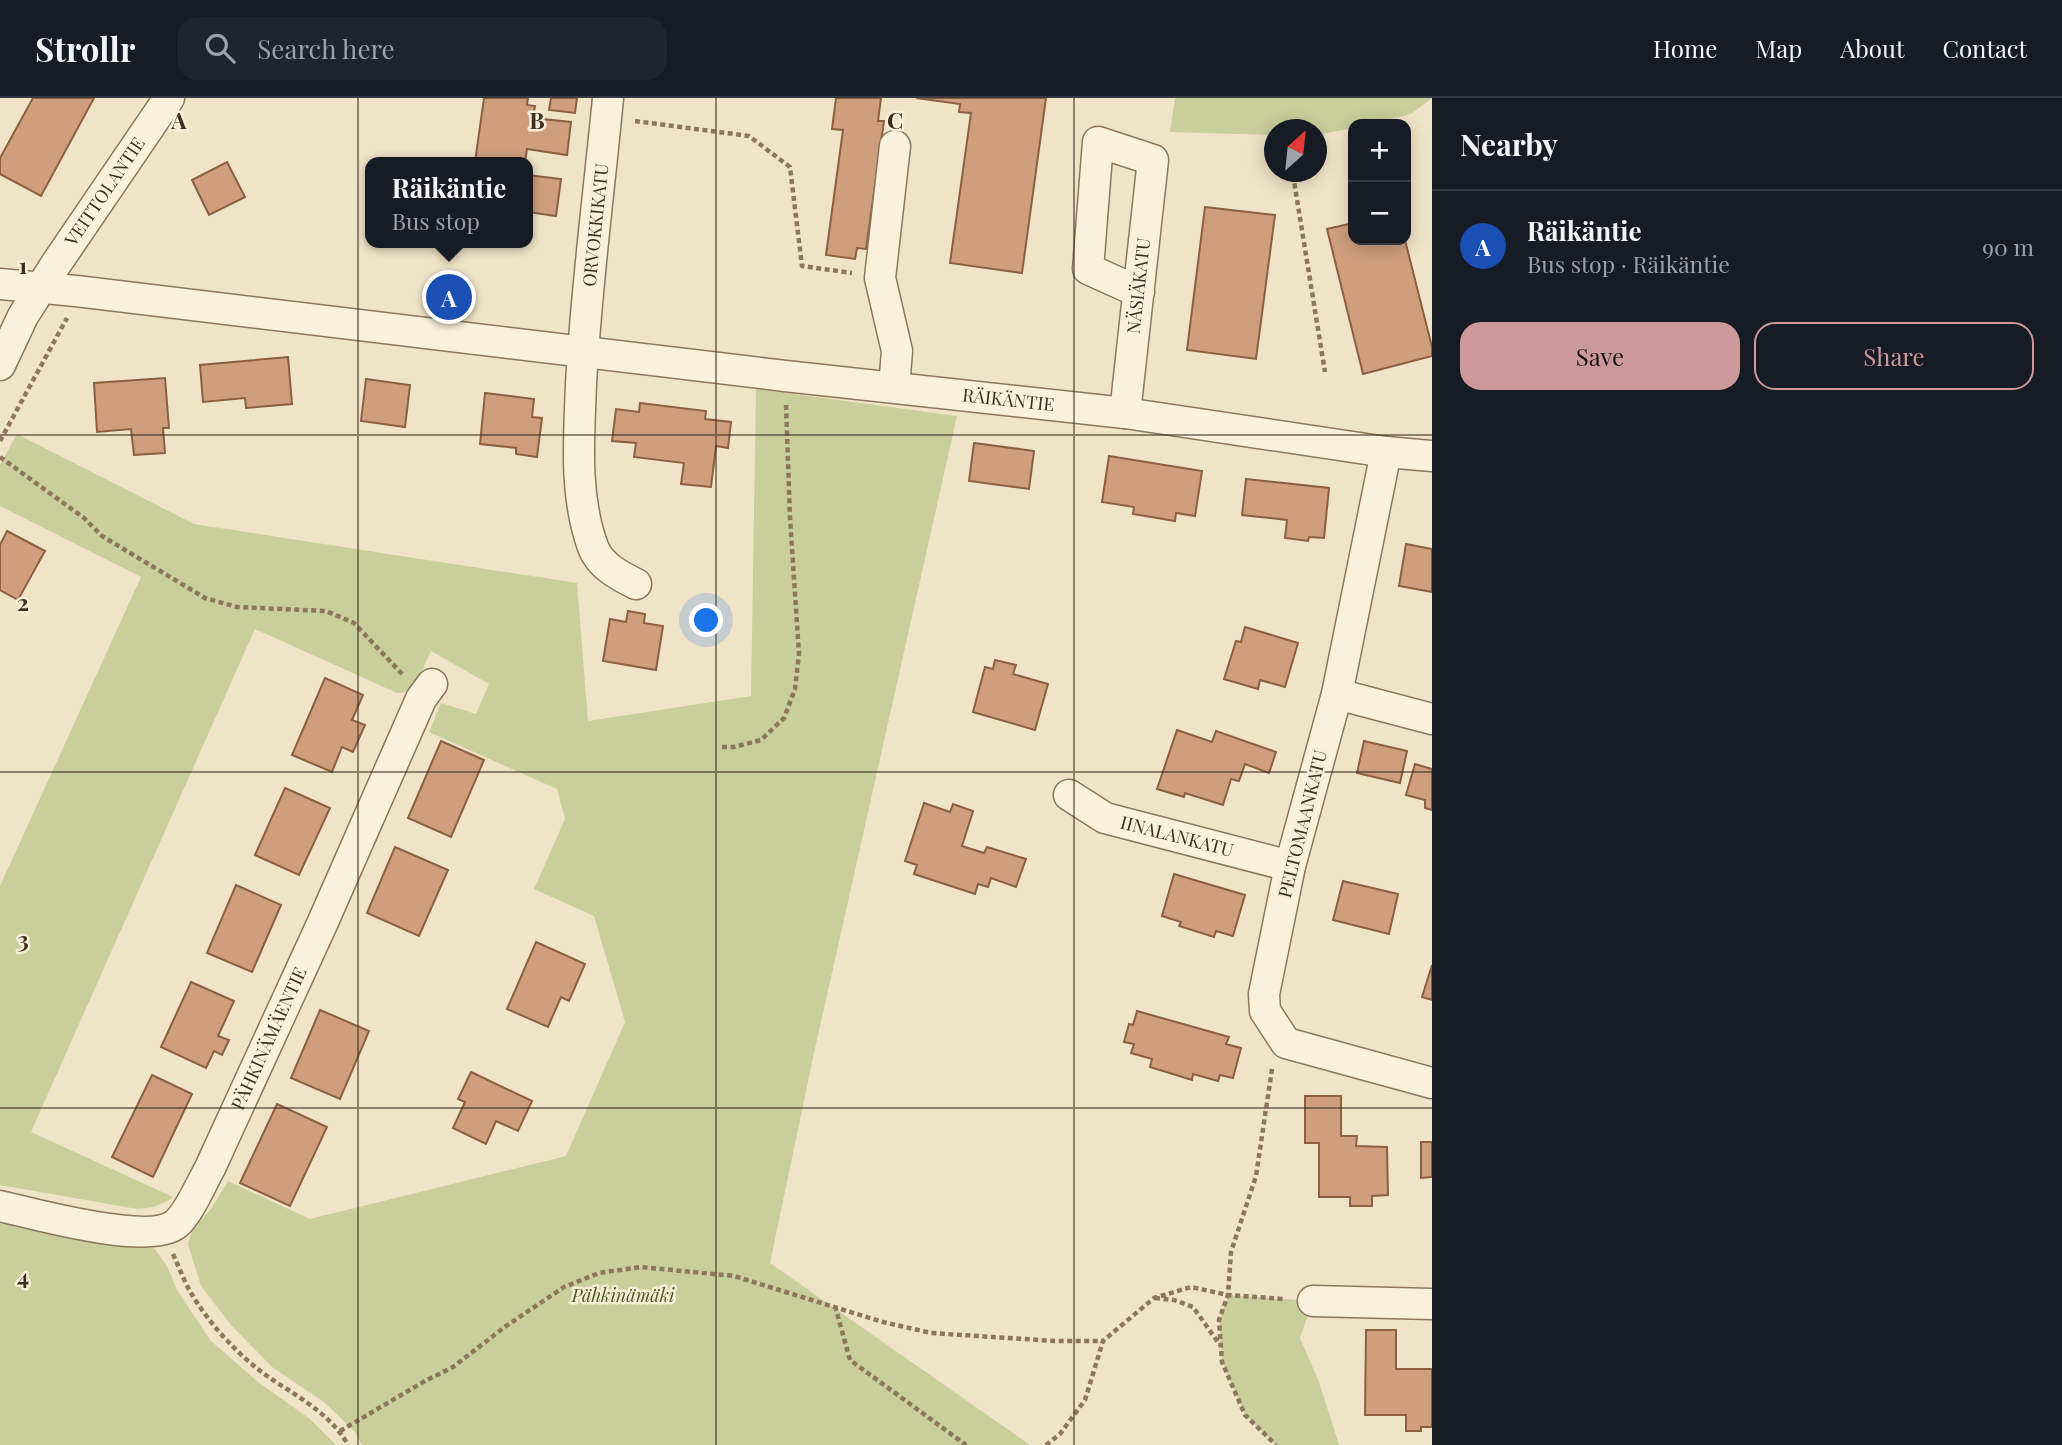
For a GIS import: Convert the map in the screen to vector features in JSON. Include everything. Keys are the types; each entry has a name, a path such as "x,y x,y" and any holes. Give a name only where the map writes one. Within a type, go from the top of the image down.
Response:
{"street":[{"name":"VEITTOLANTIE","path":"0,365 23,316 169,98"},
{"name":"ORVOKKIKATU","path":"607,108 583,352 578,461 584,511 594,550 614,573 636,584"},
{"name":"NÄSIÄKATU","path":"1125,413 1139,292 1153,160 1098,142 1088,269 1139,292"},
{"path":"894,387 897,351 880,278 895,146"},
{"name":"RÄIKÄNTIE","path":"0,284 1125,413 1386,452 1432,456"},
{"name":"PELTOMAANKATU","path":"1286,1043 1265,1011 1264,993 1290,866 1336,694 1386,452"},
{"name":"PÄHKINÄMÄENTIE","path":"162,1231 176,1224 210,1168 426,691"},
{"path":"1336,694 1432,719"},
{"name":"IINALANKATU","path":"1069,795 1105,818 1290,866"},
{"path":"1286,1043 1432,1083"},
{"path":"0,1206 104,1228 139,1232 162,1231"},
{"path":"1313,1301 1432,1304"}],"path":[{"path":"607,108 749,136 790,167 802,266 880,278"},
{"path":"1294,182 1325,372"},
{"path":"0,440 71,311 76,291"},
{"path":"722,747 734,747 761,740 784,718 795,689 799,654 790,518 785,376"},
{"path":"0,457 84,518 102,536 205,598 237,607 326,611 354,623 401,672 426,691"},
{"path":"1276,1445 1245,1415 1222,1362 1219,1320 1228,1295 1231,1252 1256,1176 1274,1057 1286,1043"},
{"path":"162,1231 191,1293 223,1336 261,1371 300,1397 340,1431 348,1445"},
{"path":"340,1431 453,1367 506,1326 564,1287 599,1273 641,1267 734,1276 883,1322 931,1333 1055,1341 1103,1341"},
{"path":"1046,1445 1060,1434 1084,1400 1103,1341 1154,1297 1191,1287 1228,1295 1313,1301"},
{"path":"1154,1297 1174,1300 1192,1307 1221,1346"},
{"path":"835,1306 850,1360 966,1445"}],"green space":[{"path":"1175,98 1432,98 1411,114 1390,119 1348,119 1348,129 1327,133 1327,119 1264,119 1264,135 1170,132"},
{"name":"Pähkinämäki","path":"756,389 957,416 814,1053 770,1263 1030,1445 362,1445 355,1432 324,1402 272,1367 231,1325 201,1286 188,1244 192,1230 211,1209 228,1181 310,1219 566,1156 625,1022 594,916 534,889 565,819 557,789 429,732 441,703 476,714 489,684 431,651 415,685 410,690 397,693 255,629 31,1132 173,1197 156,1206 137,1209 0,1185 0,886 141,577 0,506 0,465 17,434 194,524 577,583 588,721 751,696"},
{"path":"0,1217 139,1243 155,1249 168,1268 177,1290 210,1340 258,1382 310,1419 336,1445 0,1445"},
{"path":"1228,1295 1313,1301 1300,1338 1319,1382 1339,1445 1276,1445 1245,1415 1222,1362 1219,1320"}],"building":[{"path":"33,98 94,98 41,196 0,174 0,158"},
{"path":"484,98 528,98 527,105 535,106 533,118 571,122 567,155 527,149 526,157 476,157"},
{"path":"551,98 577,98 575,113 549,110"},
{"path":"836,98 881,98 878,121 884,121 866,249 857,248 855,259 826,255 843,130 832,129"},
{"path":"916,98 1046,98 1022,273 950,263 971,113 959,112 960,104"},
{"path":"227,162 245,197 209,215 192,180"},
{"path":"533,176 561,179 556,216 533,213"},
{"path":"1205,207 1275,215 1256,359 1187,350"},
{"path":"1348,224 1348,245 1406,245 1432,356 1363,374 1327,229"},
{"path":"288,357 292,404 246,408 245,398 203,402 200,365"},
{"path":"165,378 169,428 163,428 165,453 134,455 131,429 97,432 94,383"},
{"path":"366,379 410,385 405,427 361,421"},
{"path":"485,393 534,399 532,417 542,418 537,457 516,454 516,448 480,444"},
{"path":"640,403 706,411 705,419 731,422 728,448 716,446 711,487 681,484 684,463 634,457 636,443 612,441 616,409 639,412"},
{"path":"974,443 1034,451 1029,489 969,481"},
{"path":"1109,456 1202,471 1195,516 1176,513 1175,521 1133,514 1134,507 1102,502"},
{"path":"1246,479 1329,488 1324,538 1309,537 1308,541 1285,538 1287,520 1242,515"},
{"path":"7,531 45,551 18,600 0,590 0,545"},
{"path":"1406,544 1432,549 1432,592 1399,586"},
{"path":"628,611 645,614 644,623 663,626 656,670 603,661 610,619 626,622"},
{"path":"1245,627 1298,643 1285,687 1260,680 1258,689 1224,679 1236,641 1241,642"},
{"path":"995,660 1016,665 1013,674 1048,684 1035,730 973,712 985,667 993,669"},
{"path":"325,678 363,695 352,720 365,725 353,752 342,747 332,772 292,755"},
{"path":"1177,730 1212,742 1216,731 1276,752 1269,773 1245,764 1239,781 1231,779 1223,805 1185,793 1184,797 1157,789"},
{"path":"441,741 484,760 451,837 408,818"},
{"path":"1364,741 1407,751 1400,783 1357,773"},
{"path":"1415,764 1432,769 1432,810 1425,808 1425,800 1406,795"},
{"path":"285,788 330,808 299,875 255,855"},
{"path":"924,803 950,812 953,804 973,811 962,846 984,853 987,847 1026,859 1016,887 991,878 988,887 978,884 975,894 914,874 917,865 905,861"},
{"path":"395,847 448,870 419,936 367,913"},
{"path":"1174,874 1245,895 1233,936 1216,931 1214,937 1179,926 1181,922 1162,916"},
{"path":"1343,881 1398,894 1389,934 1333,920"},
{"path":"236,885 281,905 252,972 207,953"},
{"path":"536,942 585,964 569,1001 561,997 548,1027 507,1009"},
{"path":"1432,965 1432,1000 1422,997"},
{"path":"191,982 234,1001 218,1036 229,1040 222,1055 214,1051 206,1068 161,1047"},
{"path":"320,1010 369,1031 340,1099 291,1078"},
{"path":"1137,1011 1229,1037 1226,1044 1241,1048 1233,1078 1220,1075 1218,1081 1193,1074 1192,1080 1150,1067 1152,1059 1131,1053 1134,1044 1124,1042 1129,1024 1133,1025"},
{"path":"471,1072 532,1101 518,1131 496,1121 486,1144 453,1128 465,1102 458,1099"},
{"path":"152,1075 192,1094 153,1177 112,1157"},
{"path":"1305,1096 1341,1096 1341,1136 1357,1136 1356,1146 1387,1147 1388,1195 1372,1196 1372,1206 1350,1206 1350,1197 1319,1197 1319,1143 1305,1143"},
{"path":"277,1104 327,1127 290,1206 240,1183"},
{"path":"1421,1142 1432,1142 1432,1177 1421,1178"},
{"path":"1366,1330 1396,1330 1396,1369 1432,1369 1432,1427 1421,1427 1421,1431 1406,1431 1406,1415 1365,1415"}],"place":[{"name":"Räikäntie","path":"449,297"}]}
